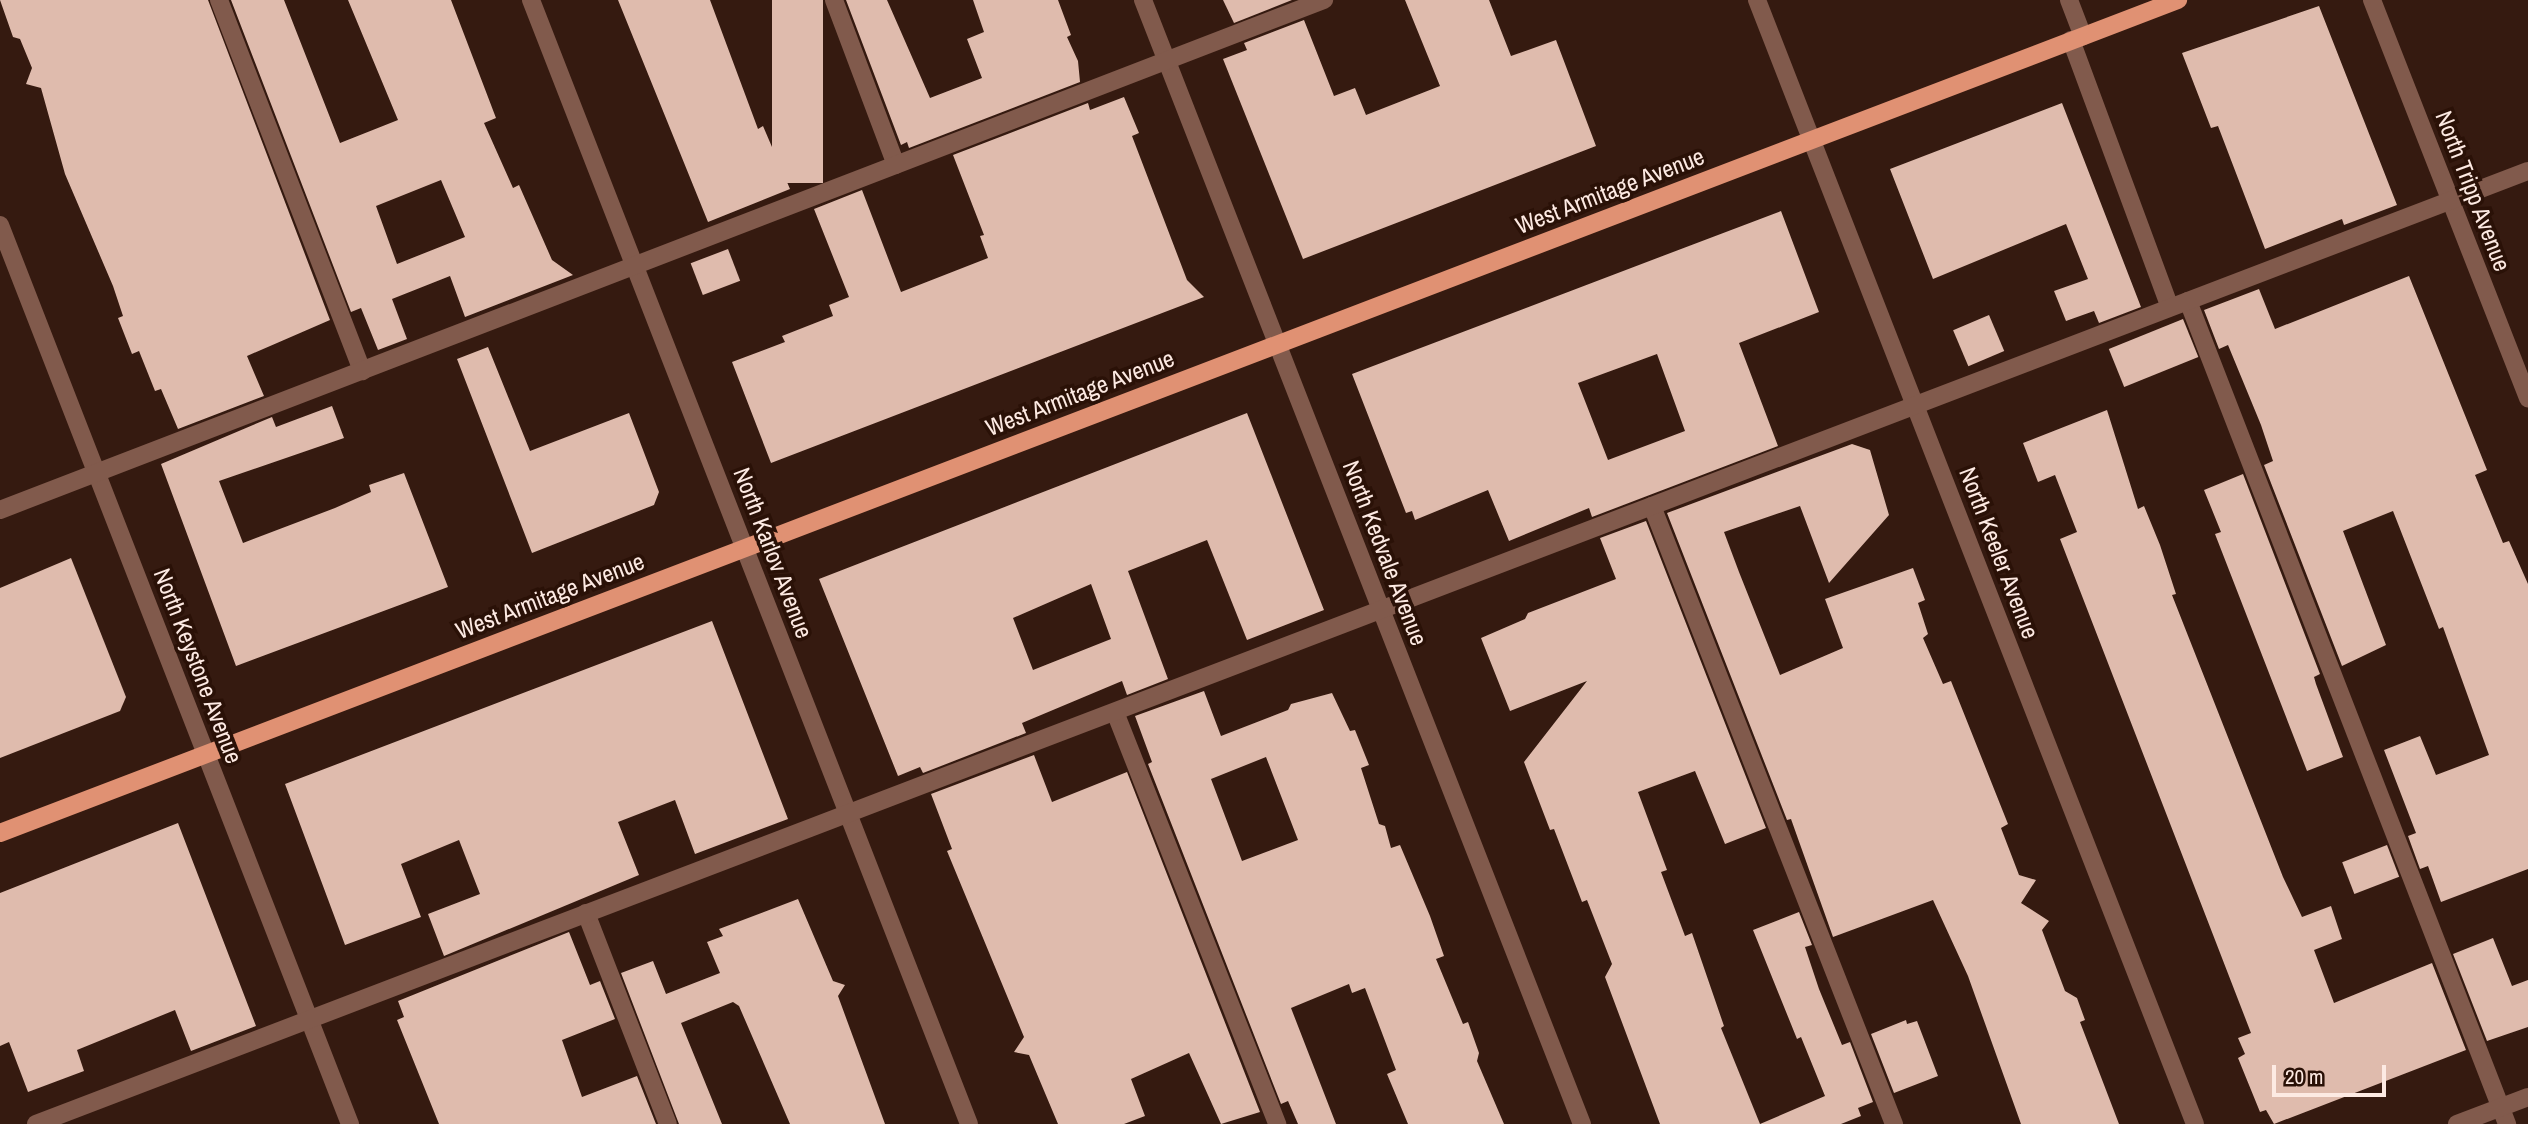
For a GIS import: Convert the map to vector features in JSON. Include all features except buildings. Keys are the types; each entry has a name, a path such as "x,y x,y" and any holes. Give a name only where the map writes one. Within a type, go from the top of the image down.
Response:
{"main road":[{"name":"West Armitage Avenue","path":"0,833 2178,0"}],"street":[{"path":"219,0 362,372"},
{"name":"North Karlov Avenue","path":"531,0 969,1124"},
{"path":"834,0 896,165"},
{"name":"North Kedvale Avenue","path":"1143,0 1582,1124"},
{"path":"0,510 635,268 1166,59 1324,0"},
{"name":"North Keeler Avenue","path":"1757,0 2195,1124"},
{"path":"2069,0 2077,38 2179,304 2504,1116"},
{"name":"North Tripp Avenue","path":"2372,0 2528,399"},
{"path":"48,1122 586,913 2528,171"},
{"name":"North Keystone Avenue","path":"0,225 350,1124"},
{"path":"1653,506 1894,1124"},
{"path":"1115,712 1276,1124"},
{"path":"586,913 668,1124"},
{"path":"2458,1124 2504,1116 2528,1097"}]}
